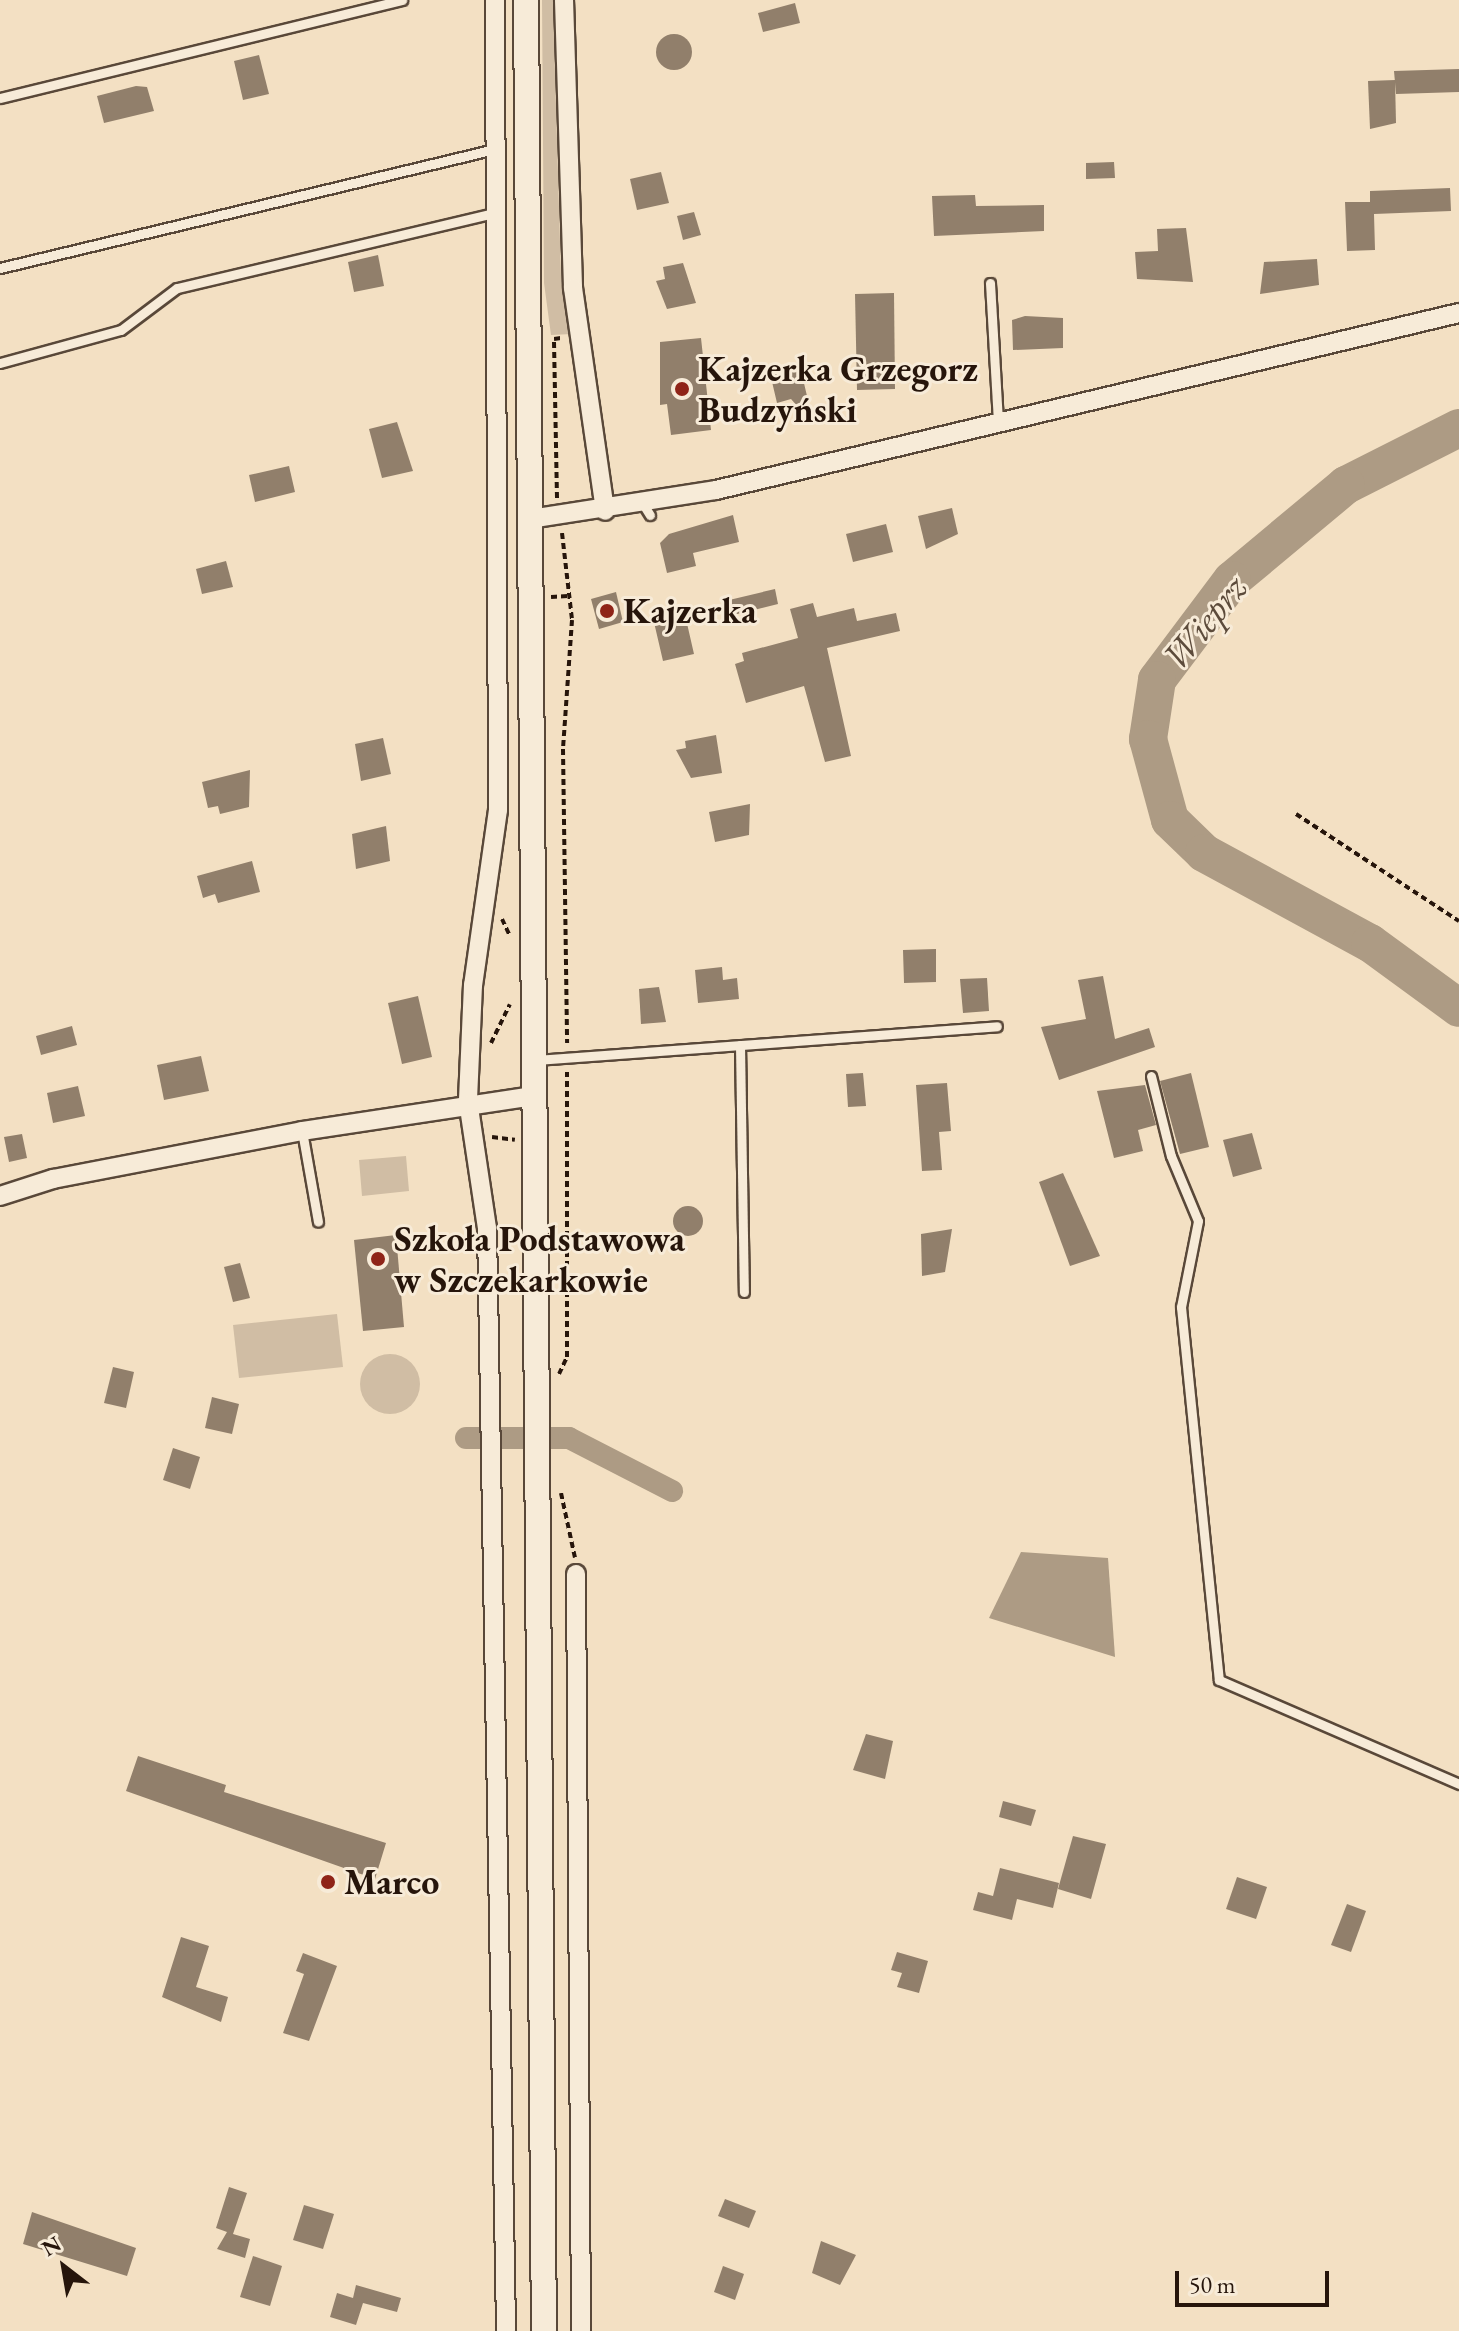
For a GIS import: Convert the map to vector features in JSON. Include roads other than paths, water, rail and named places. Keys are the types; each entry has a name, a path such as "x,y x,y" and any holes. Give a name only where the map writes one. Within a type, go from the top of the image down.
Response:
{"main road":[{"path":"526,0 534,1096 544,1395 536,1457 544,2331"}],"street":[{"path":"495,0 498,810 487,888 468,1101 487,1228 489,1466 498,1607 506,2331"},
{"path":"564,0 580,335 605,511"},
{"path":"530,519 646,510 998,422 1459,313"},
{"path":"0,1196 53,1179 302,1131 468,1101 534,1096"},
{"path":"576,1574 581,2331"}],"lane":[{"path":"0,98 402,0"},
{"path":"0,268 495,149"},
{"path":"0,363 121,330 177,288 494,213"},
{"path":"990,283 998,422"},
{"path":"534,1060 997,1026"},
{"path":"740,1045 744,1292"},
{"path":"1151,1076 1171,1156 1198,1221 1181,1307 1219,1680 1459,1784"},
{"path":"302,1131 318,1222"}],"waterway":[{"name":"Wieprz","path":"1459,428 1346,485 1232,580 1157,680 1148,739 1170,820 1204,853 1370,943 1459,1008"},
{"path":"466,1438 569,1438 672,1491"}],"place":[{"name":"Kajzerka Grzegorz Budzyński","path":"682,389"},
{"name":"Kajzerka","path":"607,611"},
{"name":"Szkoła Podstawowa w Szczekarkowie","path":"378,1259"},
{"name":"Marco","path":"328,1882"}]}
